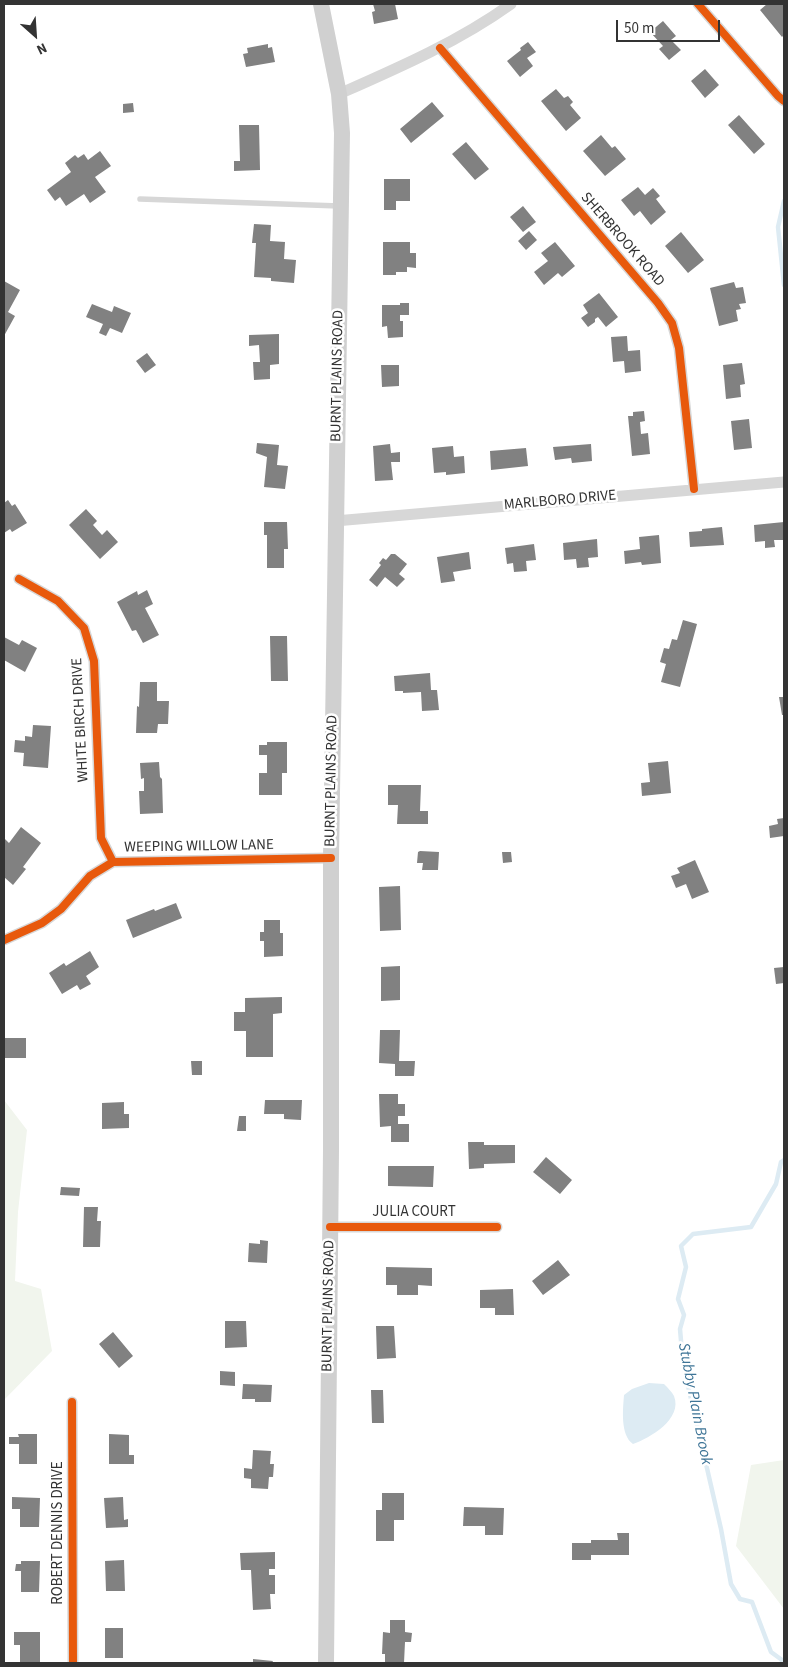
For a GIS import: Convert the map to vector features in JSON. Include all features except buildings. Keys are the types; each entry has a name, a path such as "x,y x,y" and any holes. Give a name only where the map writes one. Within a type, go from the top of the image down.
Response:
{"main road":[{"name":"BURNT PLAINS ROAD","path":"321,4 339,94 342,133 331,858 326,1663"}],"street":[{"path":"339,94 440,48 480,25 511,4"},
{"path":"698,4 784,101"},
{"name":"SHERBROOK ROAD","path":"440,48 658,303 672,322 680,348 694,489"},
{"name":"MARLBORO DRIVE","path":"335,521 784,482"},
{"name":"WHITE BIRCH DRIVE","path":"18,579 58,601 84,628 94,661 101,838 112,862"},
{"name":"WEEPING WILLOW LANE","path":"4,940 42,923 61,909 90,876 112,862 331,858"},
{"name":"JULIA COURT","path":"330,1227 498,1227"},
{"name":"ROBERT DENNIS DRIVE","path":"72,1402 73,1663"}],"lane":[{"path":"140,199 341,206"}],"shaded area":[{"path":"4,1100 27,1130 18,1212 15,1281 41,1289 52,1351 4,1400"},
{"path":"649,1383 664,1384 671,1391 676,1404 674,1412 669,1420 656,1432 633,1444 626,1435 624,1428 624,1395 632,1389"},
{"path":"784,1460 784,1609 736,1546 751,1465"}],"waterway":[{"name":"Stubby Plain Brook","path":"784,201 778,227 784,285"},
{"name":"Stubby Plain Brook","path":"782,1663 782,1660 771,1652 752,1602 740,1599 731,1584 721,1529 683,1364 680,1329 684,1315 678,1299 686,1267 681,1246 693,1234 751,1227 776,1184 781,1162 784,1160"}],"cycle path":[{"path":"698,4 784,101"},
{"path":"440,48 658,303 672,323 679,348 694,489"},
{"path":"19,579 58,601 84,628 94,661 101,838 113,862"},
{"path":"4,940 42,923 61,909 90,876 113,862 331,858"},
{"path":"330,1227 497,1227"},
{"path":"72,1402 73,1663"}]}
